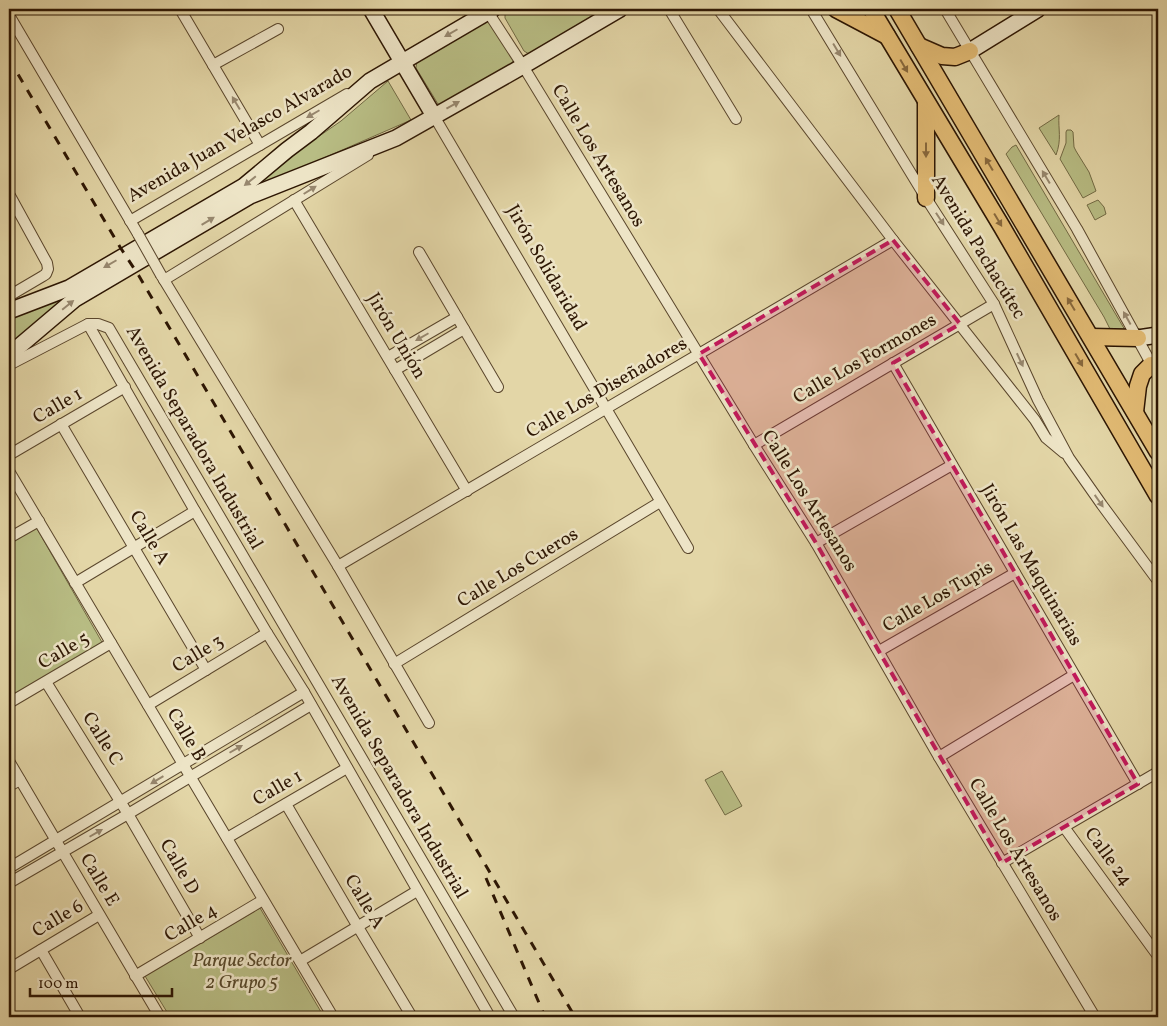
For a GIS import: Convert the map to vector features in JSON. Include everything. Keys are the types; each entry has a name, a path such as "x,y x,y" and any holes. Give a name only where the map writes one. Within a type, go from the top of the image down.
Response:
{"main road":[{"name":"Jirón Solidaridad","path":"371,9 434,116"},
{"path":"9,355 75,299 250,196 396,138 620,9"},
{"path":"836,9 887,37"},
{"name":"Avenida Pachacútec","path":"870,9 1002,226 1158,496"},
{"path":"897,9 1158,451 1138,462"},
{"path":"919,46 942,56 955,57 970,51 1038,9"},
{"name":"Avenida Juan Velasco Alvarado","path":"9,311 69,288 244,186 370,81 489,10"},
{"path":"926,102 926,198"},
{"path":"1091,337 1138,338 1158,335"},
{"path":"1135,412 1138,386 1142,374 1156,367"}],"street":[{"path":"180,9 260,145"},
{"path":"669,9 736,119"},
{"path":"718,9 893,240 1035,420 1046,438 1070,458"},
{"name":"Avenida Pachacútec","path":"811,9 926,198 994,304 1038,400 1070,458 1102,506 1158,581"},
{"path":"945,9 1067,212 1156,367"},
{"name":"Calle Los Artesanos","path":"489,10 754,445 816,543 939,757 1094,1017"},
{"path":"9,15 163,277 338,566 429,723"},
{"path":"214,65 278,29"},
{"name":"Avenida Juan Velasco Alvarado","path":"130,221 370,81"},
{"name":"Jirón Solidaridad","path":"434,116 688,548"},
{"path":"163,277 396,138"},
{"path":"9,194 13,210 31,235 45,259 48,269 46,274 9,296"},
{"name":"Jirón Unión","path":"294,200 467,491"},
{"name":"Calle Los Diseñadores","path":"338,566 893,240"},
{"path":"419,252 498,387"},
{"name":"Calle Los Formones","path":"754,445 994,304"},
{"path":"388,357 457,317"},
{"path":"9,365 88,324"},
{"name":"Avenida Separadora Industrial","path":"487,1016 304,692 195,512 88,324 98,324 110,328 514,1017"},
{"path":"395,370 464,329"},
{"name":"Jirón Las Maquinarias","path":"893,363 1138,784"},
{"name":"Calle 1","path":"9,455 124,387"},
{"name":"Calle A","path":"61,424 206,670"},
{"path":"816,543 952,465"},
{"name":"Calle B","path":"9,471 333,1017"},
{"name":"Calle Los Cueros","path":"394,664 660,502"},
{"path":"75,583 195,512"},
{"path":"9,538 39,521"},
{"name":"Calle Los Tupis","path":"879,651 1015,573"},
{"name":"Calle 3","path":"148,705 267,633"},
{"name":"Calle 5","path":"9,704 111,643"},
{"path":"939,757 1074,675"},
{"name":"Calle C","path":"46,682 128,814"},
{"path":"9,868 304,692"},
{"path":"9,884 311,705"},
{"name":"Calle E","path":"9,761 160,1017"},
{"name":"Calle 1","path":"227,838 347,768"},
{"path":"1002,863 1158,774"},
{"path":"9,786 20,780"},
{"name":"Calle A","path":"286,804 412,1017"},
{"name":"Calle D","path":"128,814 200,938"},
{"name":"Calle 24","path":"1064,827 1158,956"},
{"path":"300,961 417,891"},
{"name":"Calle 4","path":"135,976 264,900"},
{"name":"Calle 6","path":"9,969 99,915"},
{"path":"41,950 80,1017"}],"highlighted area":[{"path":"893,240 960,324 893,363 1138,784 1002,863 816,543 699,354"}],"green space":[{"path":"507,9 611,9 529,54 524,51 505,18"},
{"path":"482,21 489,21 514,59 510,67 444,105 438,104 416,68 417,60"},
{"path":"388,81 411,120 239,195 341,121"},
{"path":"1059,115 1059,139 1056,155 1039,128"},
{"path":"1067,130 1073,132 1074,147 1089,172 1096,191 1083,198 1060,159 1066,143"},
{"path":"1016,145 1125,330 1111,331 1006,154"},
{"path":"1098,200 1104,207 1106,214 1095,220 1087,205"},
{"path":"66,298 9,346 9,317"},
{"path":"36,527 103,644 9,698 9,544"},
{"path":"722,771 742,806 725,815 705,780"},
{"name":"Parque Sector 2 Grupo 5","path":"260,908 324,1017 170,1017 145,976"}],"railway":[{"path":"9,59 139,276 575,1017"},
{"path":"486,878 545,1017"}]}
